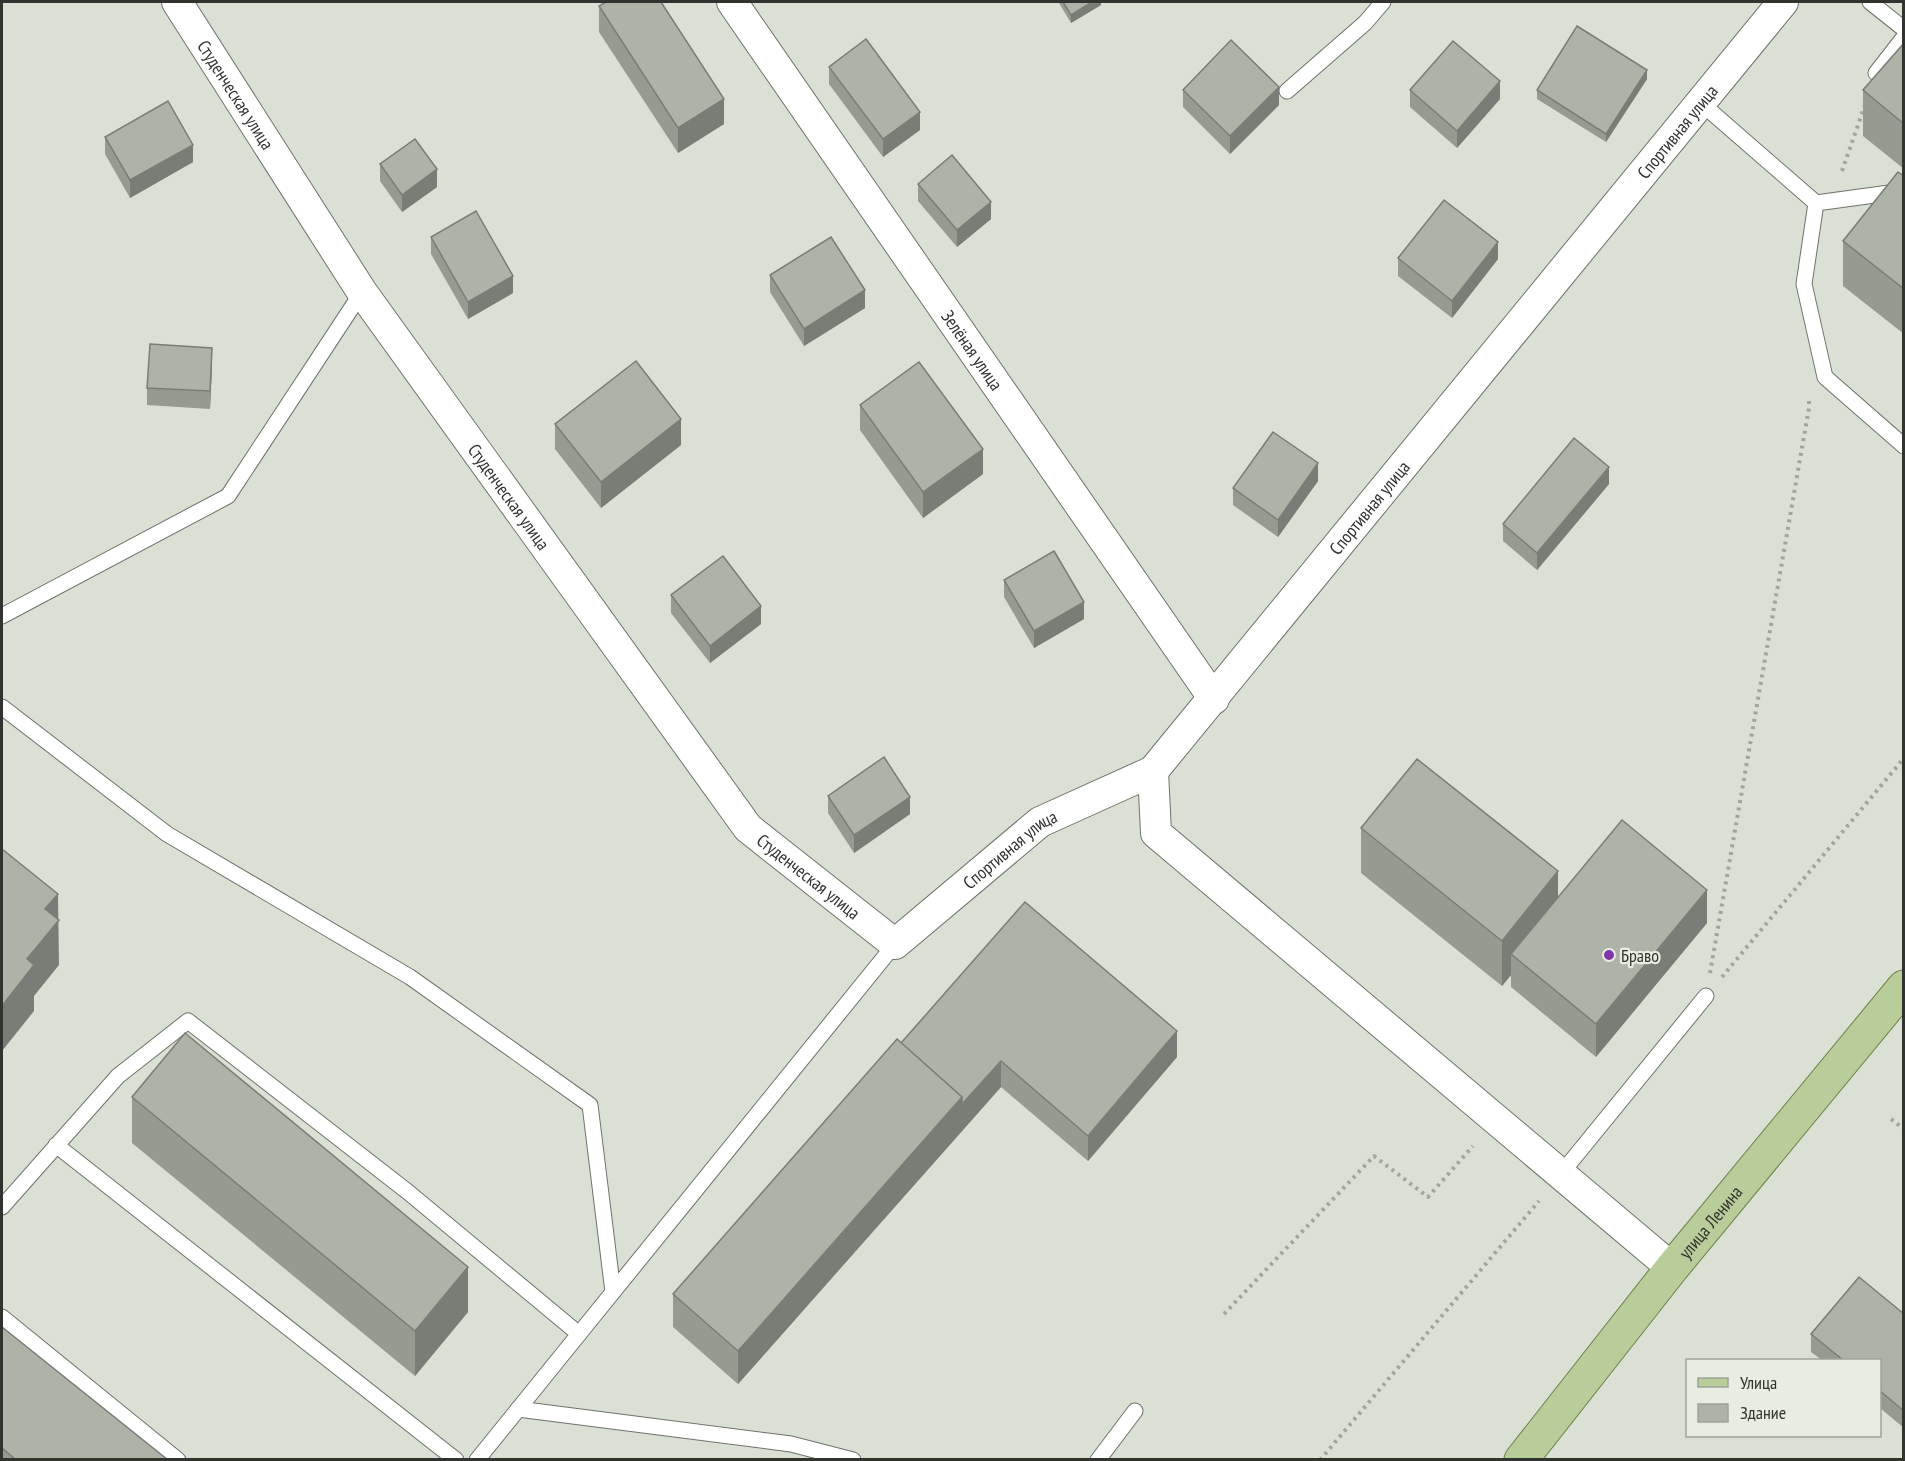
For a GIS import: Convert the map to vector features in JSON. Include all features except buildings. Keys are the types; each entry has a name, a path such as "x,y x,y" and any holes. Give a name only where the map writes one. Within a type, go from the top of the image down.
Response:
{"main road":[{"name":"улица Ленина","path":"1521,1460 1672,1268 1904,987"}],"street":[{"name":"Студенческая улица","path":"177,2 362,292 748,828 895,944"},
{"name":"Зелёная улица","path":"732,2 1214,699"},
{"name":"Спортивная улица","path":"895,944 1040,822 1153,771 1783,2"},
{"path":"1153,771 1156,833 1672,1268"}],"lane":[{"path":"1287,91 1365,23 1383,2"},
{"path":"1870,2 1904,29"},
{"path":"1876,73 1904,37"},
{"path":"1701,103 1816,203 1904,190"},
{"path":"1816,203 1804,284 1825,376 1904,446"},
{"path":"2,616 228,495 362,292"},
{"path":"2,707 167,834 411,977 590,1105 613,1292"},
{"path":"477,1460 895,944"},
{"path":"1560,1175 1706,996"},
{"path":"2,1207 118,1076 188,1021 408,1192 579,1334"},
{"path":"56,1145 456,1460"},
{"path":"2,1317 178,1460"},
{"path":"518,1409 791,1444 853,1460"},
{"path":"1098,1460 1135,1411"}],"path":[{"path":"1832,201 1876,73"},
{"path":"1706,996 1809,408 1808,386"},
{"path":"1706,996 1904,758"},
{"path":"1891,1119 1904,1129"},
{"path":"1224,1314 1374,1156 1428,1197 1497,1121"},
{"path":"1320,1460 1560,1175"}],"place":[{"name":"Браво","path":"1609,955"}]}
